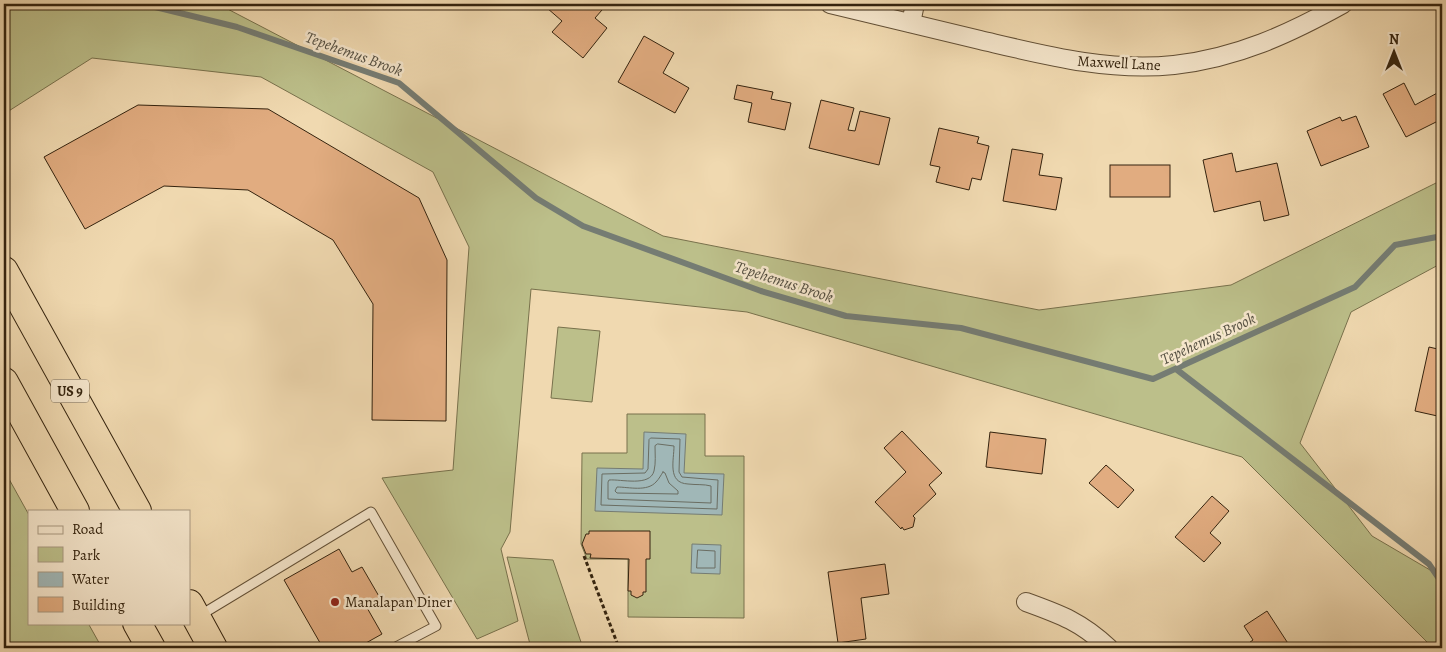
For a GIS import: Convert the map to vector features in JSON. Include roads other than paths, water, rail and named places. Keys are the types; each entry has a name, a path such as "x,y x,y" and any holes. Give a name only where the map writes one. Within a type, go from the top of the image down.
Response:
{"highway":[{"name":"US 9","path":"4,270 136,510"},
{"path":"4,382 74,510"},
{"path":"192,611 213,648"},
{"path":"138,624 151,648"}],"street":[{"name":"Maxwell Lane","path":"830,4 1049,57 1089,64 1144,67 1204,60 1256,46 1284,35 1343,4"},
{"path":"911,23 915,4"},
{"path":"1026,602 1061,614 1085,627 1109,648"}],"lane":[{"path":"192,611 371,512 436,626 394,648"}],"water":[{"path":"644,432 686,434 684,473 724,474 722,515 595,511 597,468 643,469"},
{"path":"692,544 721,545 720,574 691,573"}],"waterway":[{"name":"Tepehemus Brook","path":"143,4 237,27 399,83 536,198 583,226 761,291 846,316 961,328 1153,379 1355,287 1395,245 1442,236"},
{"path":"1176,369 1429,564 1442,583"}],"place":[{"name":"Manalapan Diner","path":"335,602"}]}
